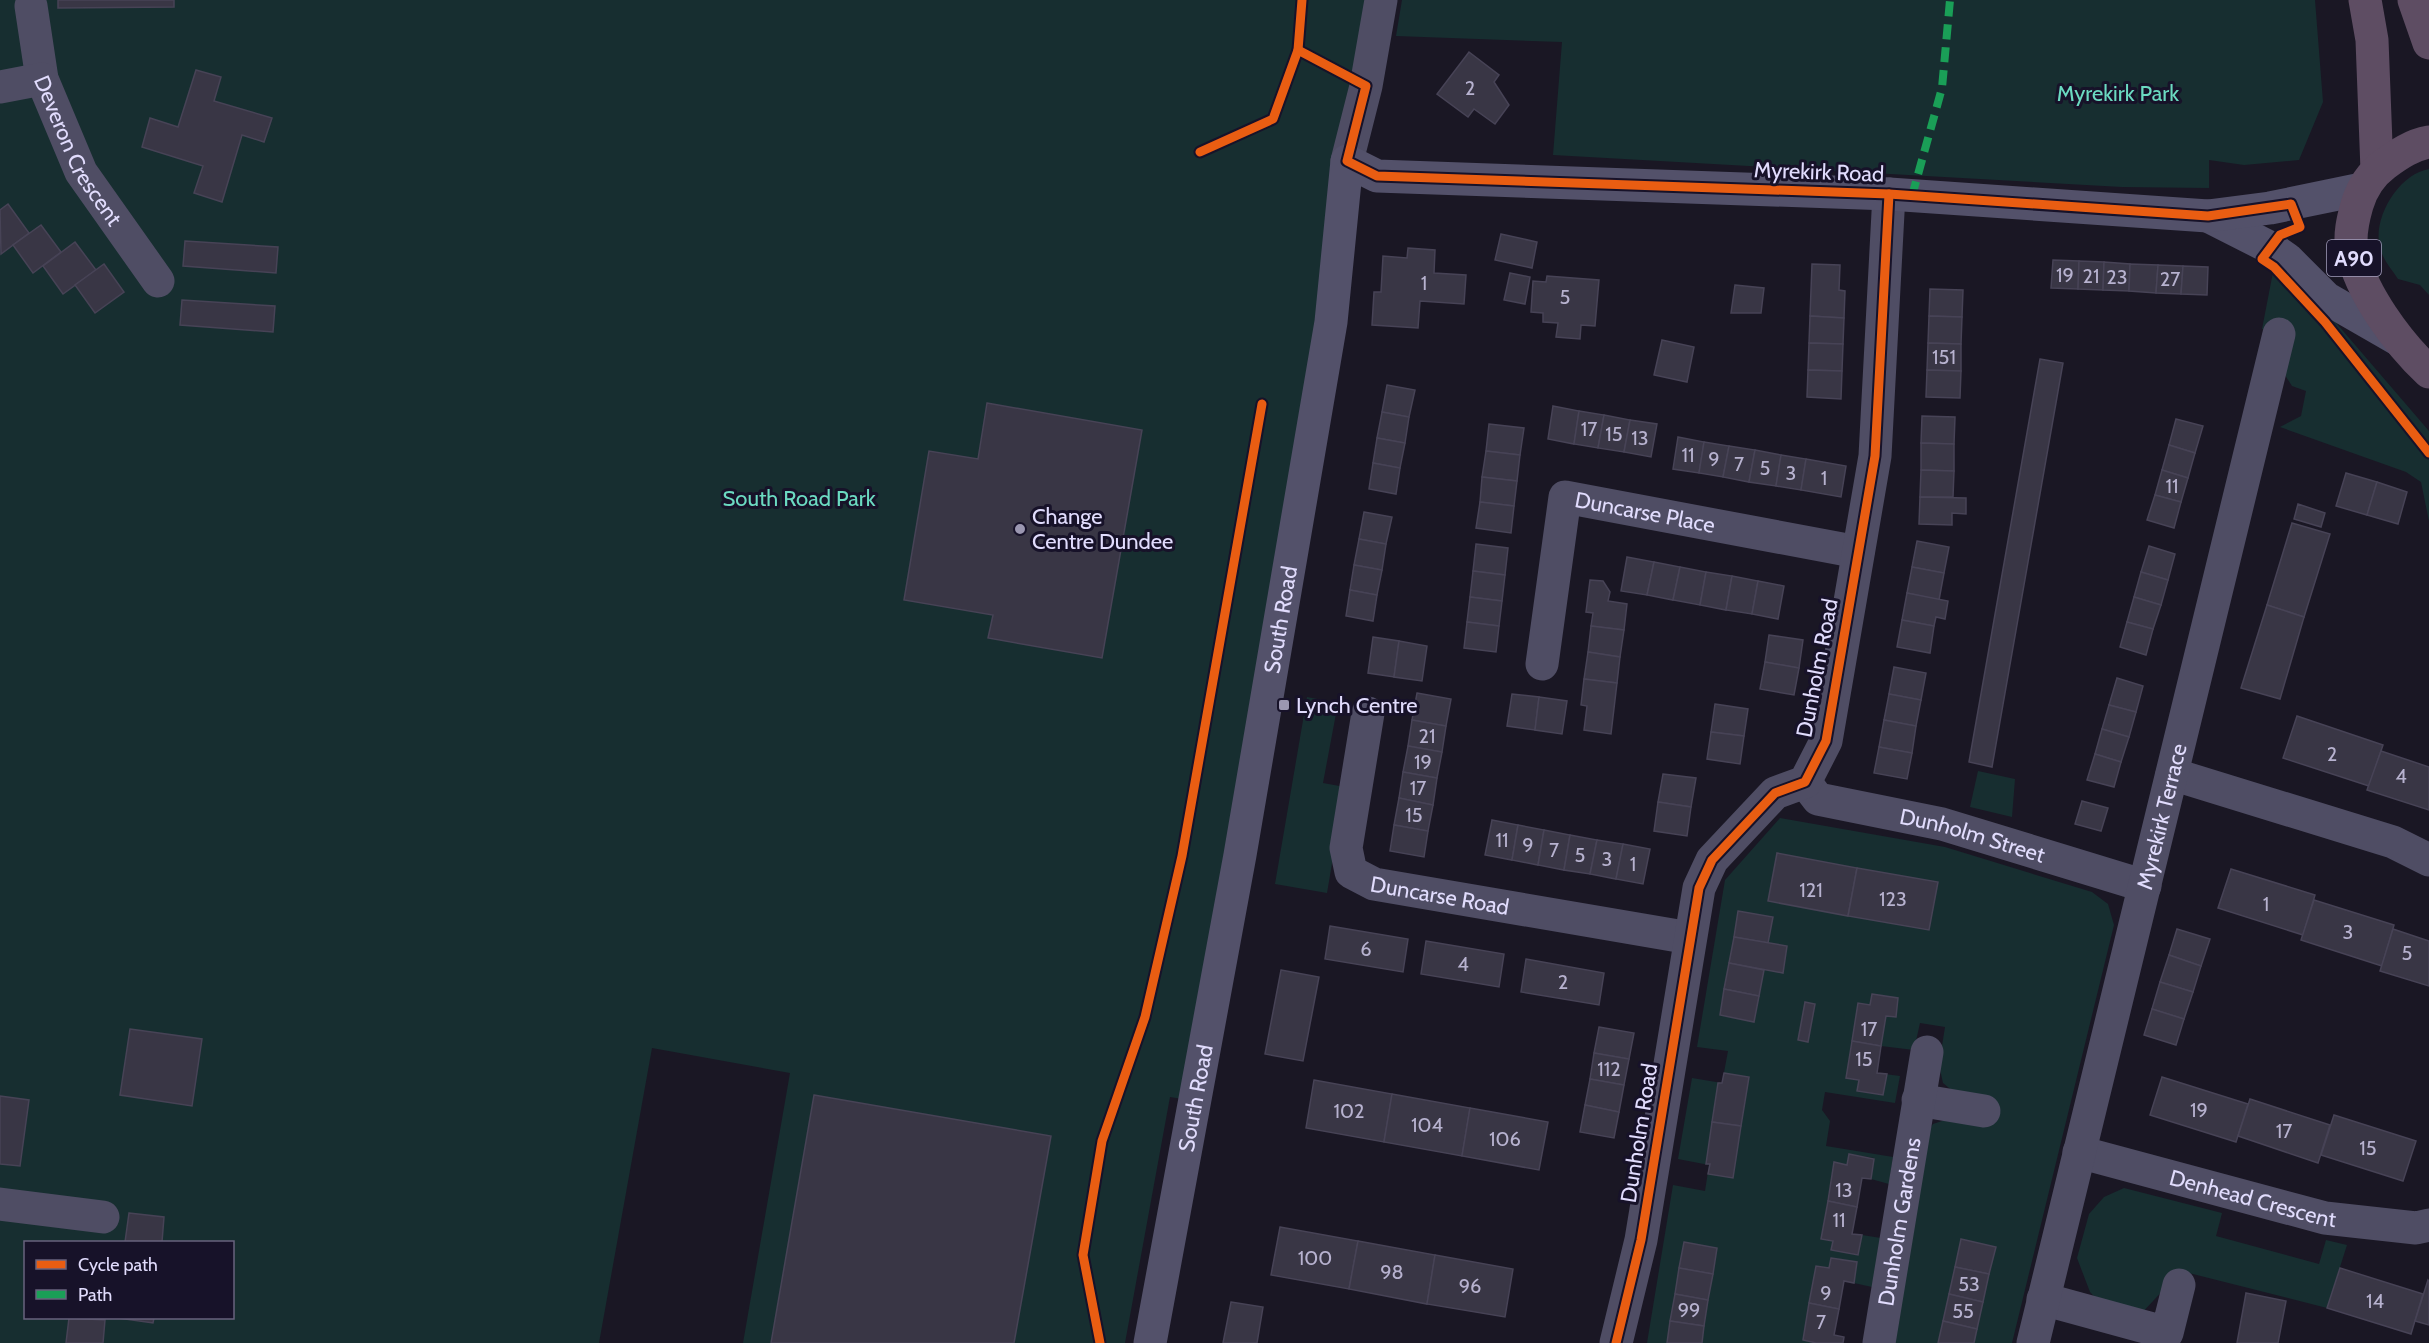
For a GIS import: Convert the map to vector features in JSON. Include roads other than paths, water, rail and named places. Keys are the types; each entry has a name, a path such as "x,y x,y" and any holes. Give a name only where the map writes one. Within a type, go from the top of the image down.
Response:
{"highway":[{"name":"A90","path":"2365,0 2372,40 2369,180 2352,223 2352,249 2360,277 2398,340 2429,372"},
{"path":"2414,0 2429,43"},
{"path":"2369,180 2415,145 2429,142"}],"street":[{"name":"South Road","path":"1150,1343 1240,855 1327,344 1347,161 1365,86 1381,0"},
{"name":"Deveron Crescent","path":"31,6 42,80 81,172 158,281"},
{"path":"0,87 42,80"},
{"name":"Myrekirk Road","path":"1347,161 1377,176 1889,194 2208,216 2270,208 2369,180"},
{"name":"Dunholm Road","path":"1616,1343 1641,1240 1699,888 1712,860 1775,793 1805,782 1826,741 1875,456 1889,194"},
{"name":"Myrekirk Road","path":"2208,216 2271,248 2287,259 2326,298 2398,340"},
{"name":"Myrekirk Terrace","path":"2033,1343 2279,334"},
{"name":"Duncarse Place","path":"1542,664 1565,497 1858,552"},
{"name":"Duncarse Road","path":"1368,713 1346,848 1351,872 1374,884 1689,938"},
{"path":"2172,774 2393,842 2429,861"},
{"name":"Dunholm Street","path":"1805,782 1818,799 1942,824 2145,886"},
{"name":"Dunholm Gardens","path":"1879,1343 1927,1052"},
{"path":"1918,1100 1984,1111"},
{"name":"Denhead Crescent","path":"2079,1152 2325,1218 2416,1228 2429,1225"},
{"path":"0,1204 103,1217"},
{"path":"2043,1299 2167,1333 2180,1285"}],"place":[{"name":"Change Centre Dundee","path":"1020,529"},
{"name":"Lynch Centre","path":"1284,705"}],"park label":[{"name":"Myrekirk Park","path":"2118,93"},
{"name":"South Road Park","path":"799,498"}]}
